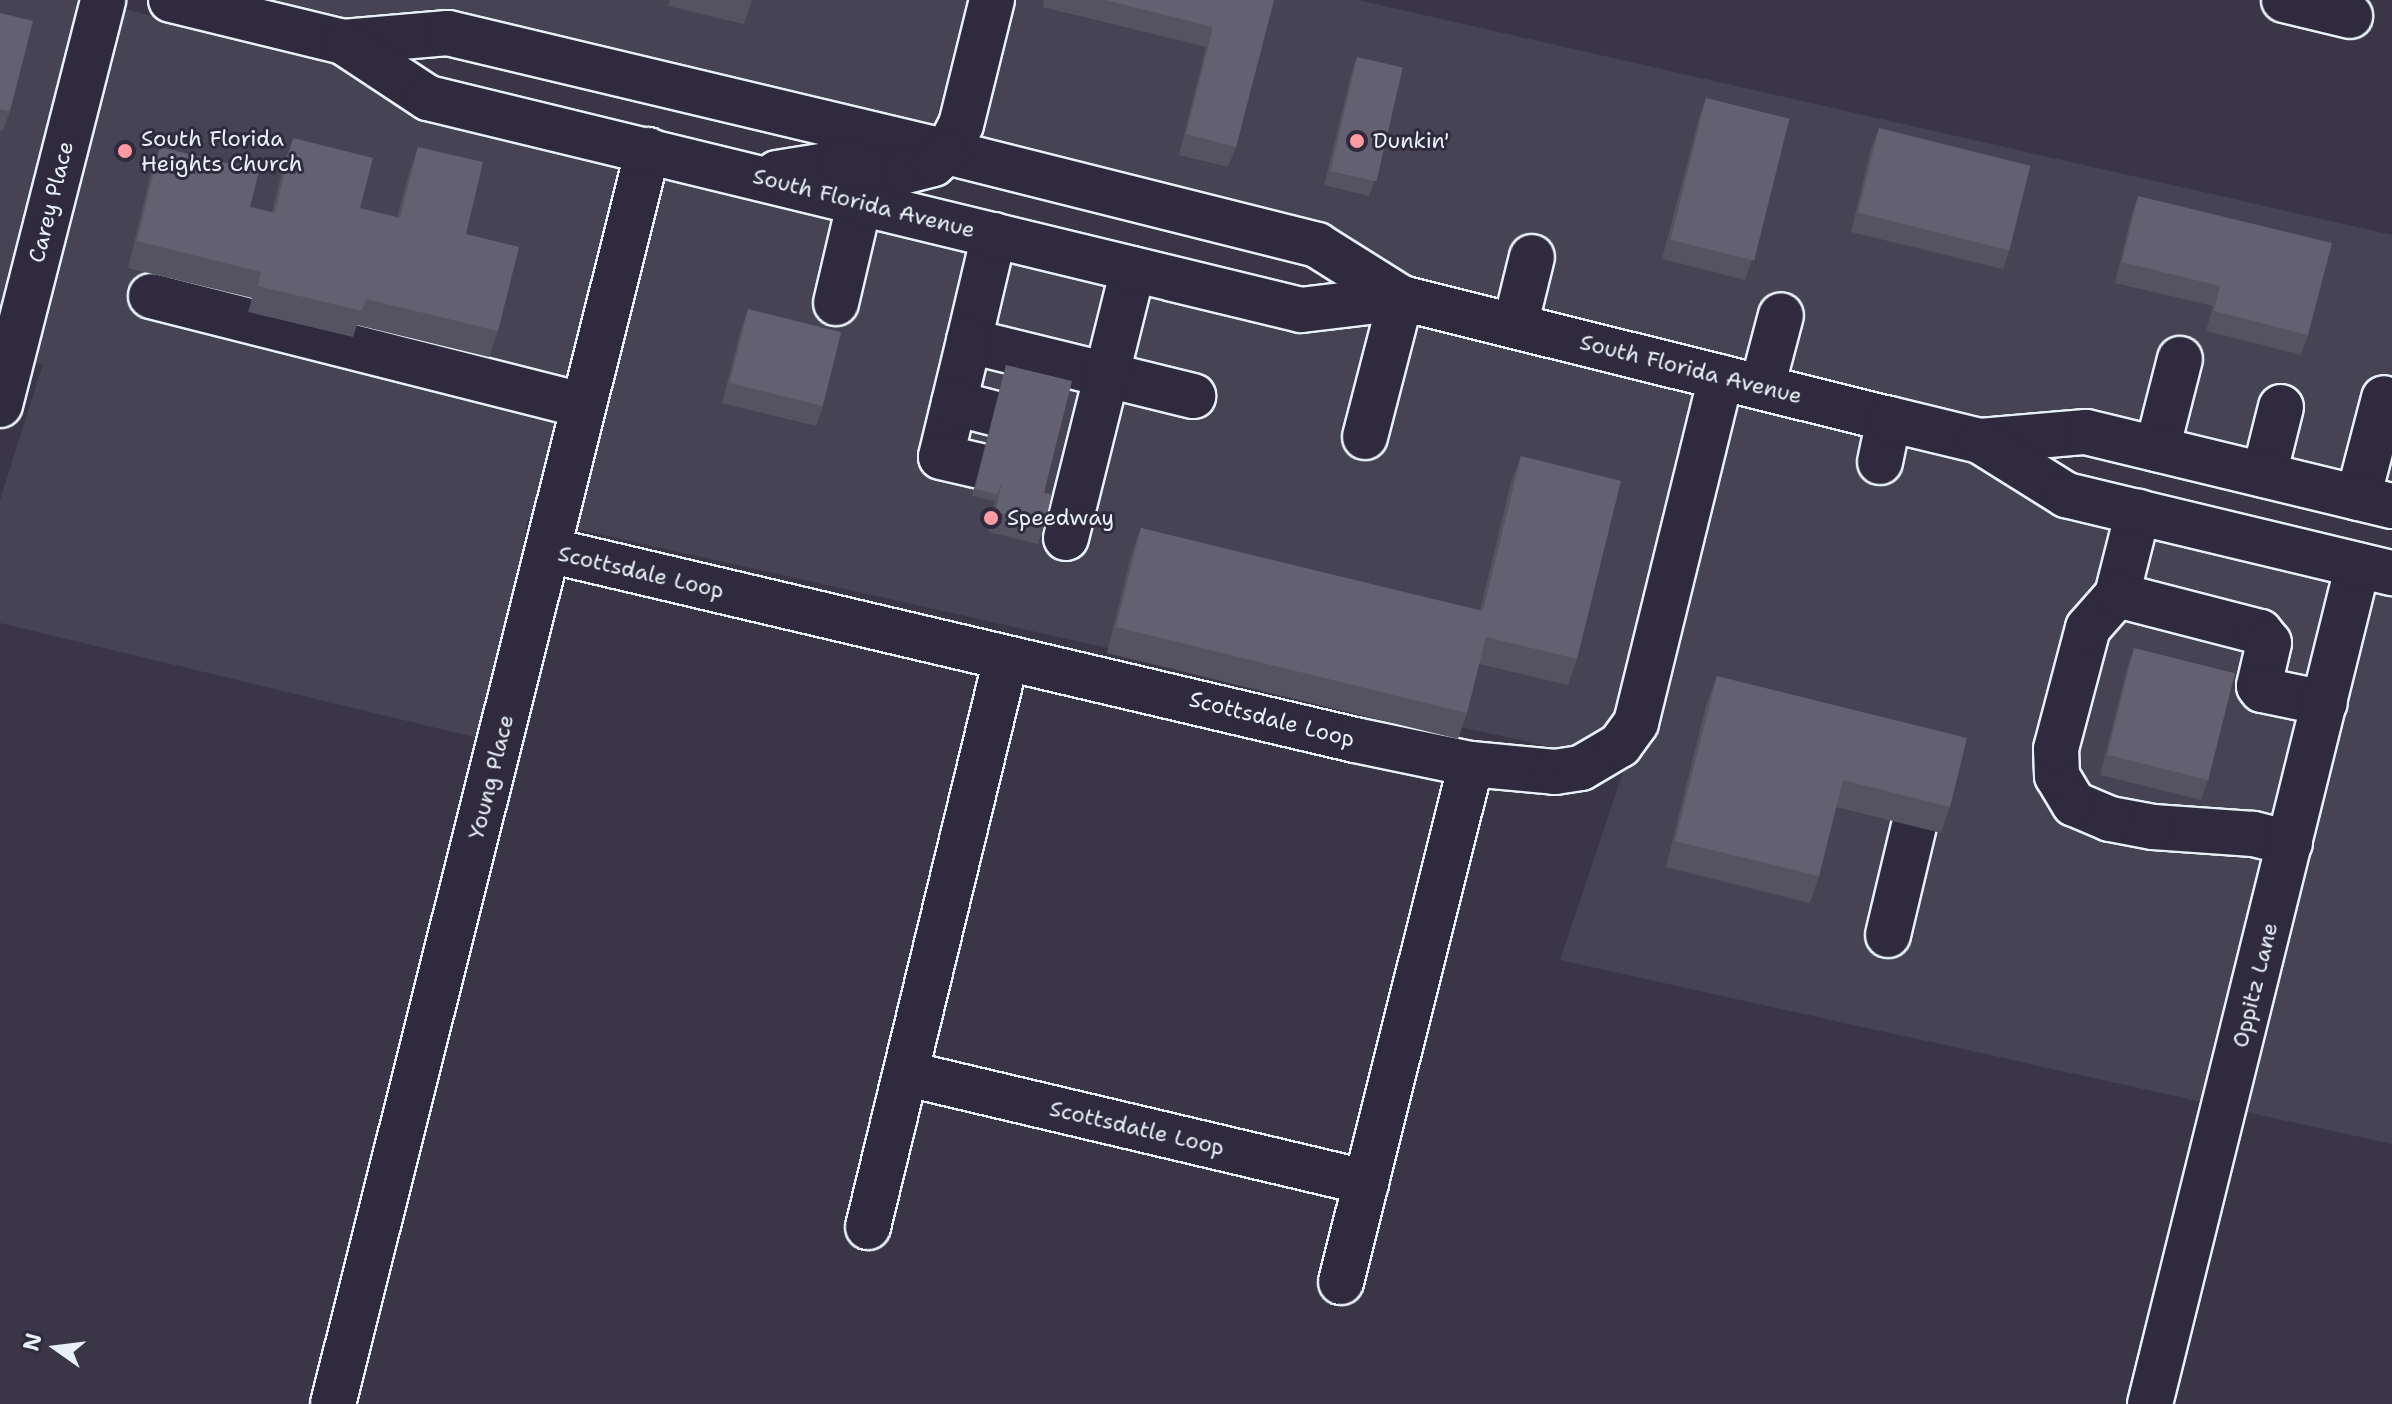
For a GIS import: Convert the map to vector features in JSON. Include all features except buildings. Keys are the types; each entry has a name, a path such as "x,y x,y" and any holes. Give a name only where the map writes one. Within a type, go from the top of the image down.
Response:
{"street":[{"name":"Carey Place","path":"0,405 103,0"},
{"name":"South Florida Avenue","path":"171,0 343,42 448,33 947,152 1317,245 1401,298 1889,419 1980,441 2086,432 2375,502"},
{"path":"755,176 839,163 902,172 933,164 947,152 961,125 992,0"},
{"path":"2284,0 2350,16"},
{"name":"South Florida Avenue","path":"343,42 428,98 1301,310 1401,298"},
{"name":"Young Place","path":"333,1404 648,150"},
{"path":"836,303 860,201"},
{"path":"979,466 941,457 973,408 969,341 994,235"},
{"path":"1515,326 1532,257"},
{"path":"1066,538 1062,487 1075,433 1107,374 1133,269"},
{"path":"151,296 583,405"},
{"path":"1365,437 1401,298"},
{"name":"Scottsdale Loop","path":"548,550 1006,659 1471,764 1555,772 1581,768 1620,745 1636,723 1742,382 1781,315"},
{"path":"969,341 1193,396"},
{"path":"2157,449 2180,359"},
{"path":"2375,502 2384,398"},
{"path":"2264,475 2281,407"},
{"path":"1880,462 1889,419"},
{"name":"South Florida Avenue","path":"1980,441 2066,495 2381,560"},
{"path":"2138,512 2117,595 2088,628 2056,749 2057,776 2074,804 2110,819 2253,834 2290,843"},
{"name":"Oppitz Lane","path":"2150,1404 2325,703 2381,560"},
{"path":"2117,595 2260,632 2269,643 2259,686 2262,690 2325,703"},
{"path":"868,1227 908,1074 1006,659"},
{"path":"1341,1282 1471,764"},
{"path":"1888,935 1914,826"},
{"name":"Scottsdatle Loop","path":"908,1074 1366,1182"}],"shaded area":[{"path":"0,0 80,0 0,315"},
{"path":"255,0 969,0 934,128 468,17 466,11 448,13 431,8 429,14 349,21 337,14 333,19"},
{"path":"1015,0 1358,0 2392,235 2392,486 2106,416 2104,410 2070,407 2068,413 1985,420 1973,413 1970,418 1421,282 1419,276 1406,277 1342,238 1343,232 1325,228 1310,218 1306,223 978,139"},
{"path":"124,9 323,58 324,64 338,62 403,106 402,112 419,116 434,126 438,121 622,164 532,520 527,519 519,573 478,738 0,623 0,500 43,364 34,363"},
{"path":"665,175 737,192 739,199 755,196 1282,325 1284,332 1301,330 1318,334 1320,328 1397,319 1412,321 1695,391 1615,715 1603,731 1564,750 576,529"},
{"path":"1738,402 1960,456 1962,463 1975,462 2041,504 2040,509 2058,514 2072,523 2077,518 2331,579 2202,1102 1560,960 1625,767 1634,761 1658,729"},
{"path":"2375,590 2392,594 2392,1144 2246,1112"}],"place":[{"name":"Dunkin'","path":"1357,141"},
{"name":"South Florida Heights Church","path":"125,151"},
{"name":"Speedway","path":"991,518"}]}
